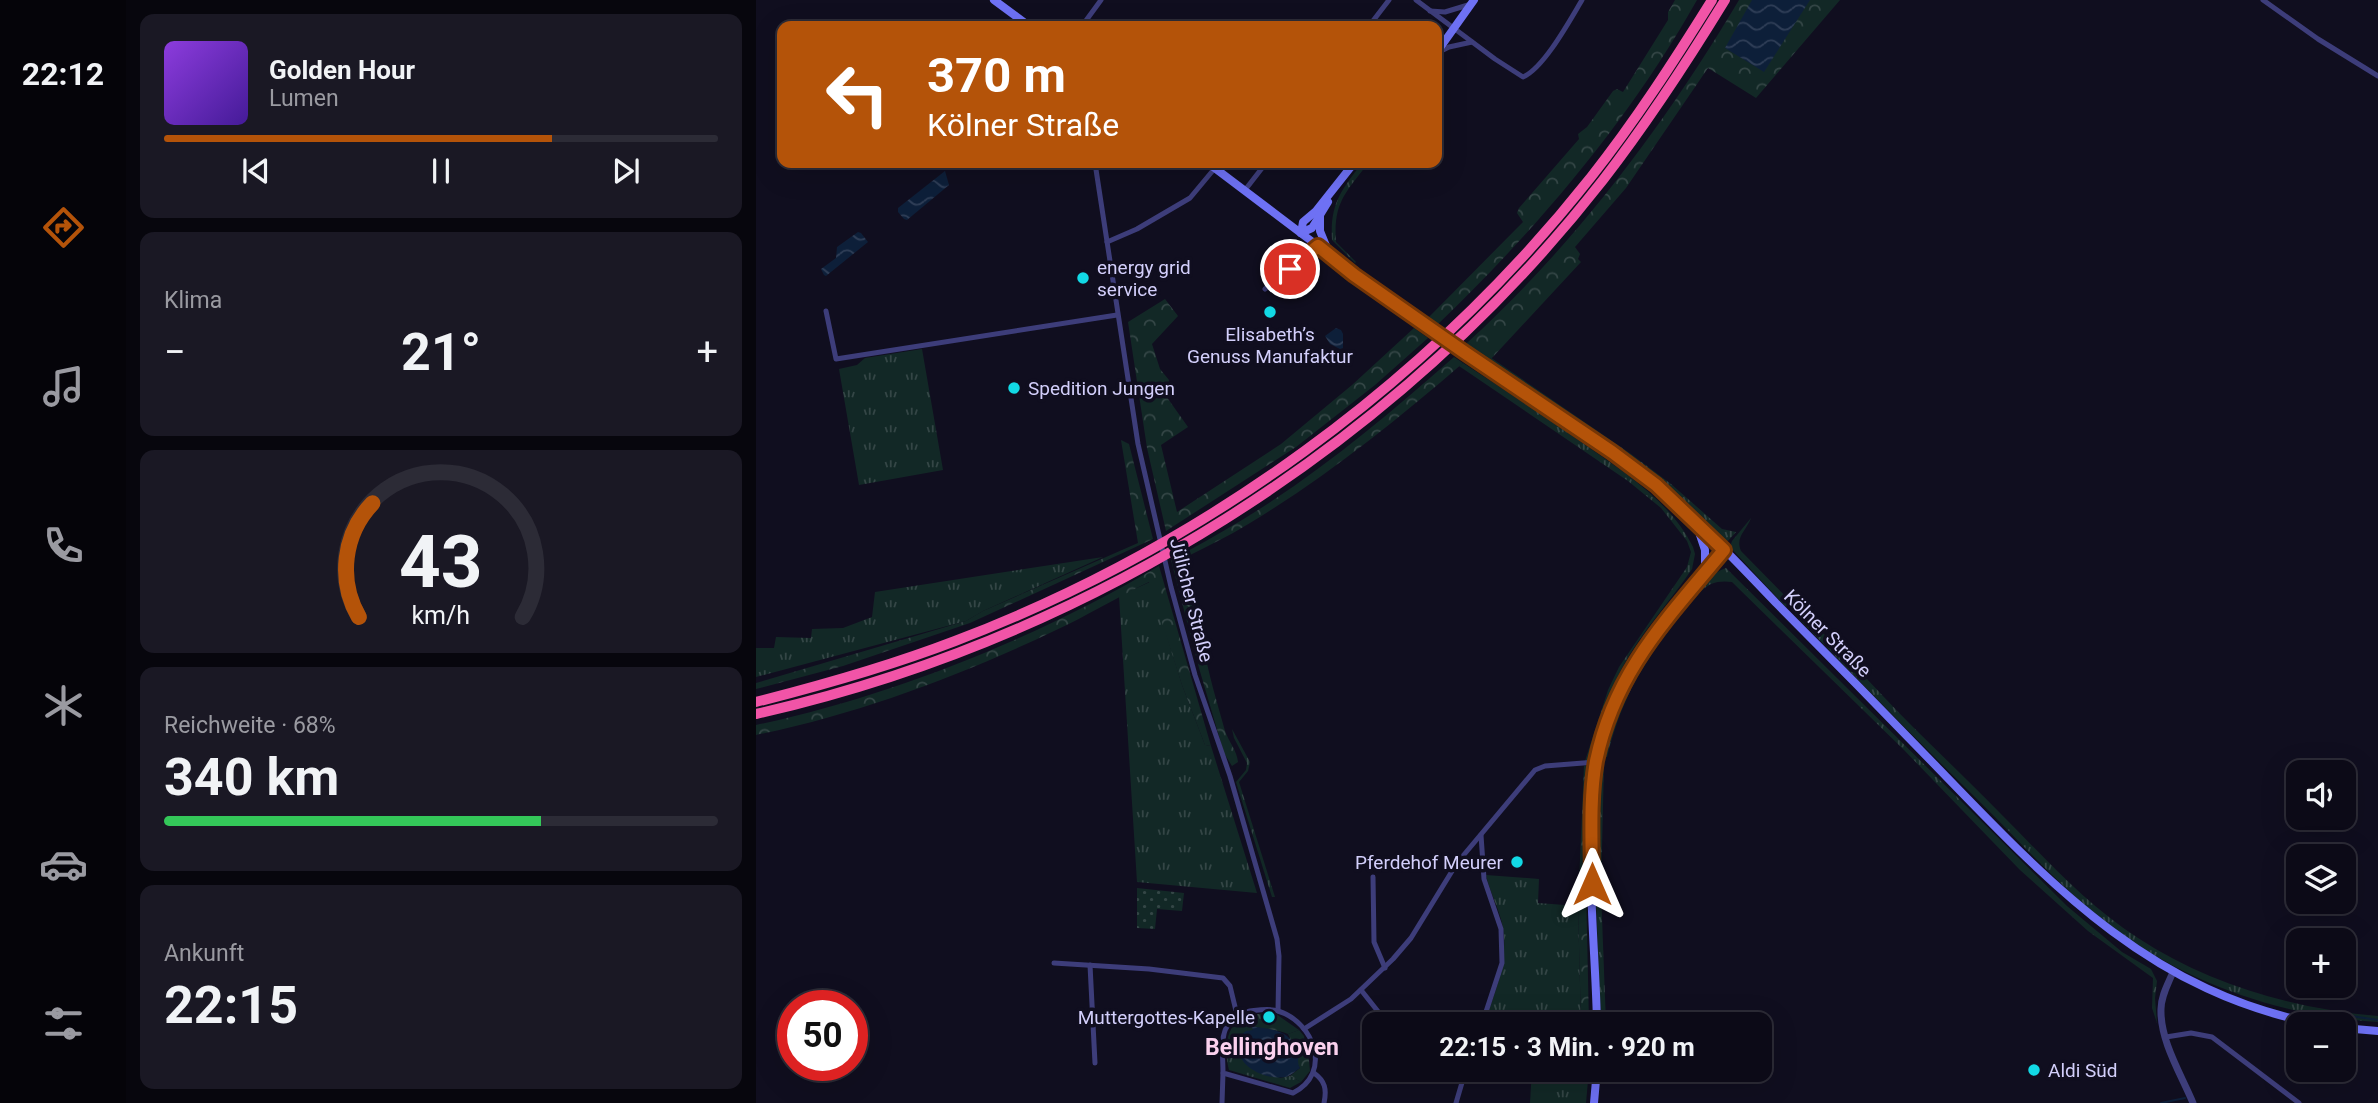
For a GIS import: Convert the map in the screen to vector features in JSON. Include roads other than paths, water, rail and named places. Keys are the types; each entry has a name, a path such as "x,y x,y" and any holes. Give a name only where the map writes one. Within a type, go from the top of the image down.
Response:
{"highway":[{"path":"756,702 824,685 944,645 1077,588 1218,510 1310,447 1420,357 1507,274 1583,187 1628,128 1663,79 1712,0"},
{"path":"756,714 911,669 1017,629 1134,572 1223,520 1304,465 1388,400 1472,326 1515,281 1594,191 1637,135 1726,0"}],"main road":[{"path":"994,0 1022,21"},
{"path":"1442,46 1472,2"},
{"name":"Kölner Straße","path":"1216,168 1419,321 1656,485 1724,550 2056,886 2117,937 2173,972 2246,1005 2286,1016"},
{"path":"1301,233 1303,222 1316,211 1350,168"},
{"path":"1301,233 1312,228 1332,191"},
{"path":"1320,216 1320,231 1331,256"},
{"path":"1696,523 1705,550 1705,571"},
{"path":"1597,1012 1592,858 1596,762 1609,715 1629,671 1655,632 1724,550"},
{"path":"2356,1029 2378,1031"},
{"path":"1594,1103 1596,1082"}],"street":[{"path":"1086,21 1101,0"},
{"path":"1373,21 1389,0"},
{"path":"1416,0 1523,77 1533,71 1556,42 1582,0"},
{"path":"2263,0 2318,39 2378,76"},
{"path":"1430,11 1445,12 1472,2"},
{"path":"1442,50 1472,42"},
{"name":"Jülicher Straße","path":"1096,168 1138,444 1171,587 1195,675 1226,764 1279,956 1278,1011"},
{"path":"1107,242 1137,229 1190,198 1206,181 1211,168"},
{"path":"1245,190 1262,168"},
{"path":"1265,289 1318,246"},
{"path":"825,312 836,359 1117,315"},
{"path":"1304,1028 1333,1012 1385,968 1411,938 1457,863 1535,770 1545,766 1596,762"},
{"path":"1481,835 1483,871 1501,929 1502,955 1499,976 1486,1012"},
{"path":"1373,877 1374,942 1385,968"},
{"path":"1055,963 1223,978 1230,986 1237,1015"},
{"path":"1090,965 1095,1063"},
{"path":"2173,972 2161,1008 2166,1037 2193,1103"},
{"path":"1361,990 1379,1012"},
{"path":"1222,1103 1223,1032 1229,1021 1237,1015 1251,1011 1278,1011 1304,1028 1315,1052 1314,1073 1309,1082 1293,1093 1223,1073"},
{"path":"2166,1037 2191,1033 2212,1037 2299,1103"},
{"path":"1314,1073 1322,1079 1326,1088 1325,1103"},
{"path":"1456,1103 1462,1082"}],"water":[{"path":"1752,0 1810,0 1764,72 1725,48"},
{"path":"945,171 949,185 907,220 904,219 898,208"},
{"path":"858,232 868,242 824,275 821,269 836,258 837,247"},
{"path":"1336,328 1343,334 1343,348 1340,349 1330,344 1325,336"},
{"path":"1251,1026 1279,1032 1290,1039 1300,1068 1289,1076 1271,1077 1250,1068 1235,1048 1241,1035 1253,1030"}],"waterway":[{"path":"2317,1011 2378,1020"},
{"path":"2161,1103 2185,1098"}],"place":[{"name":"energy grid service","path":"1083,278"},
{"name":"Elisabeth’s Genuss Manufaktur","path":"1270,312"},
{"name":"Spedition Jungen","path":"1014,388"},
{"name":"Pferdehof Meurer","path":"1517,862"},
{"name":"Muttergottes-Kapelle","path":"1269,1017"},
{"name":"Aldi Süd","path":"2034,1070"}],"district":[{"name":"Bellinghoven","path":"1272,1047"}]}
